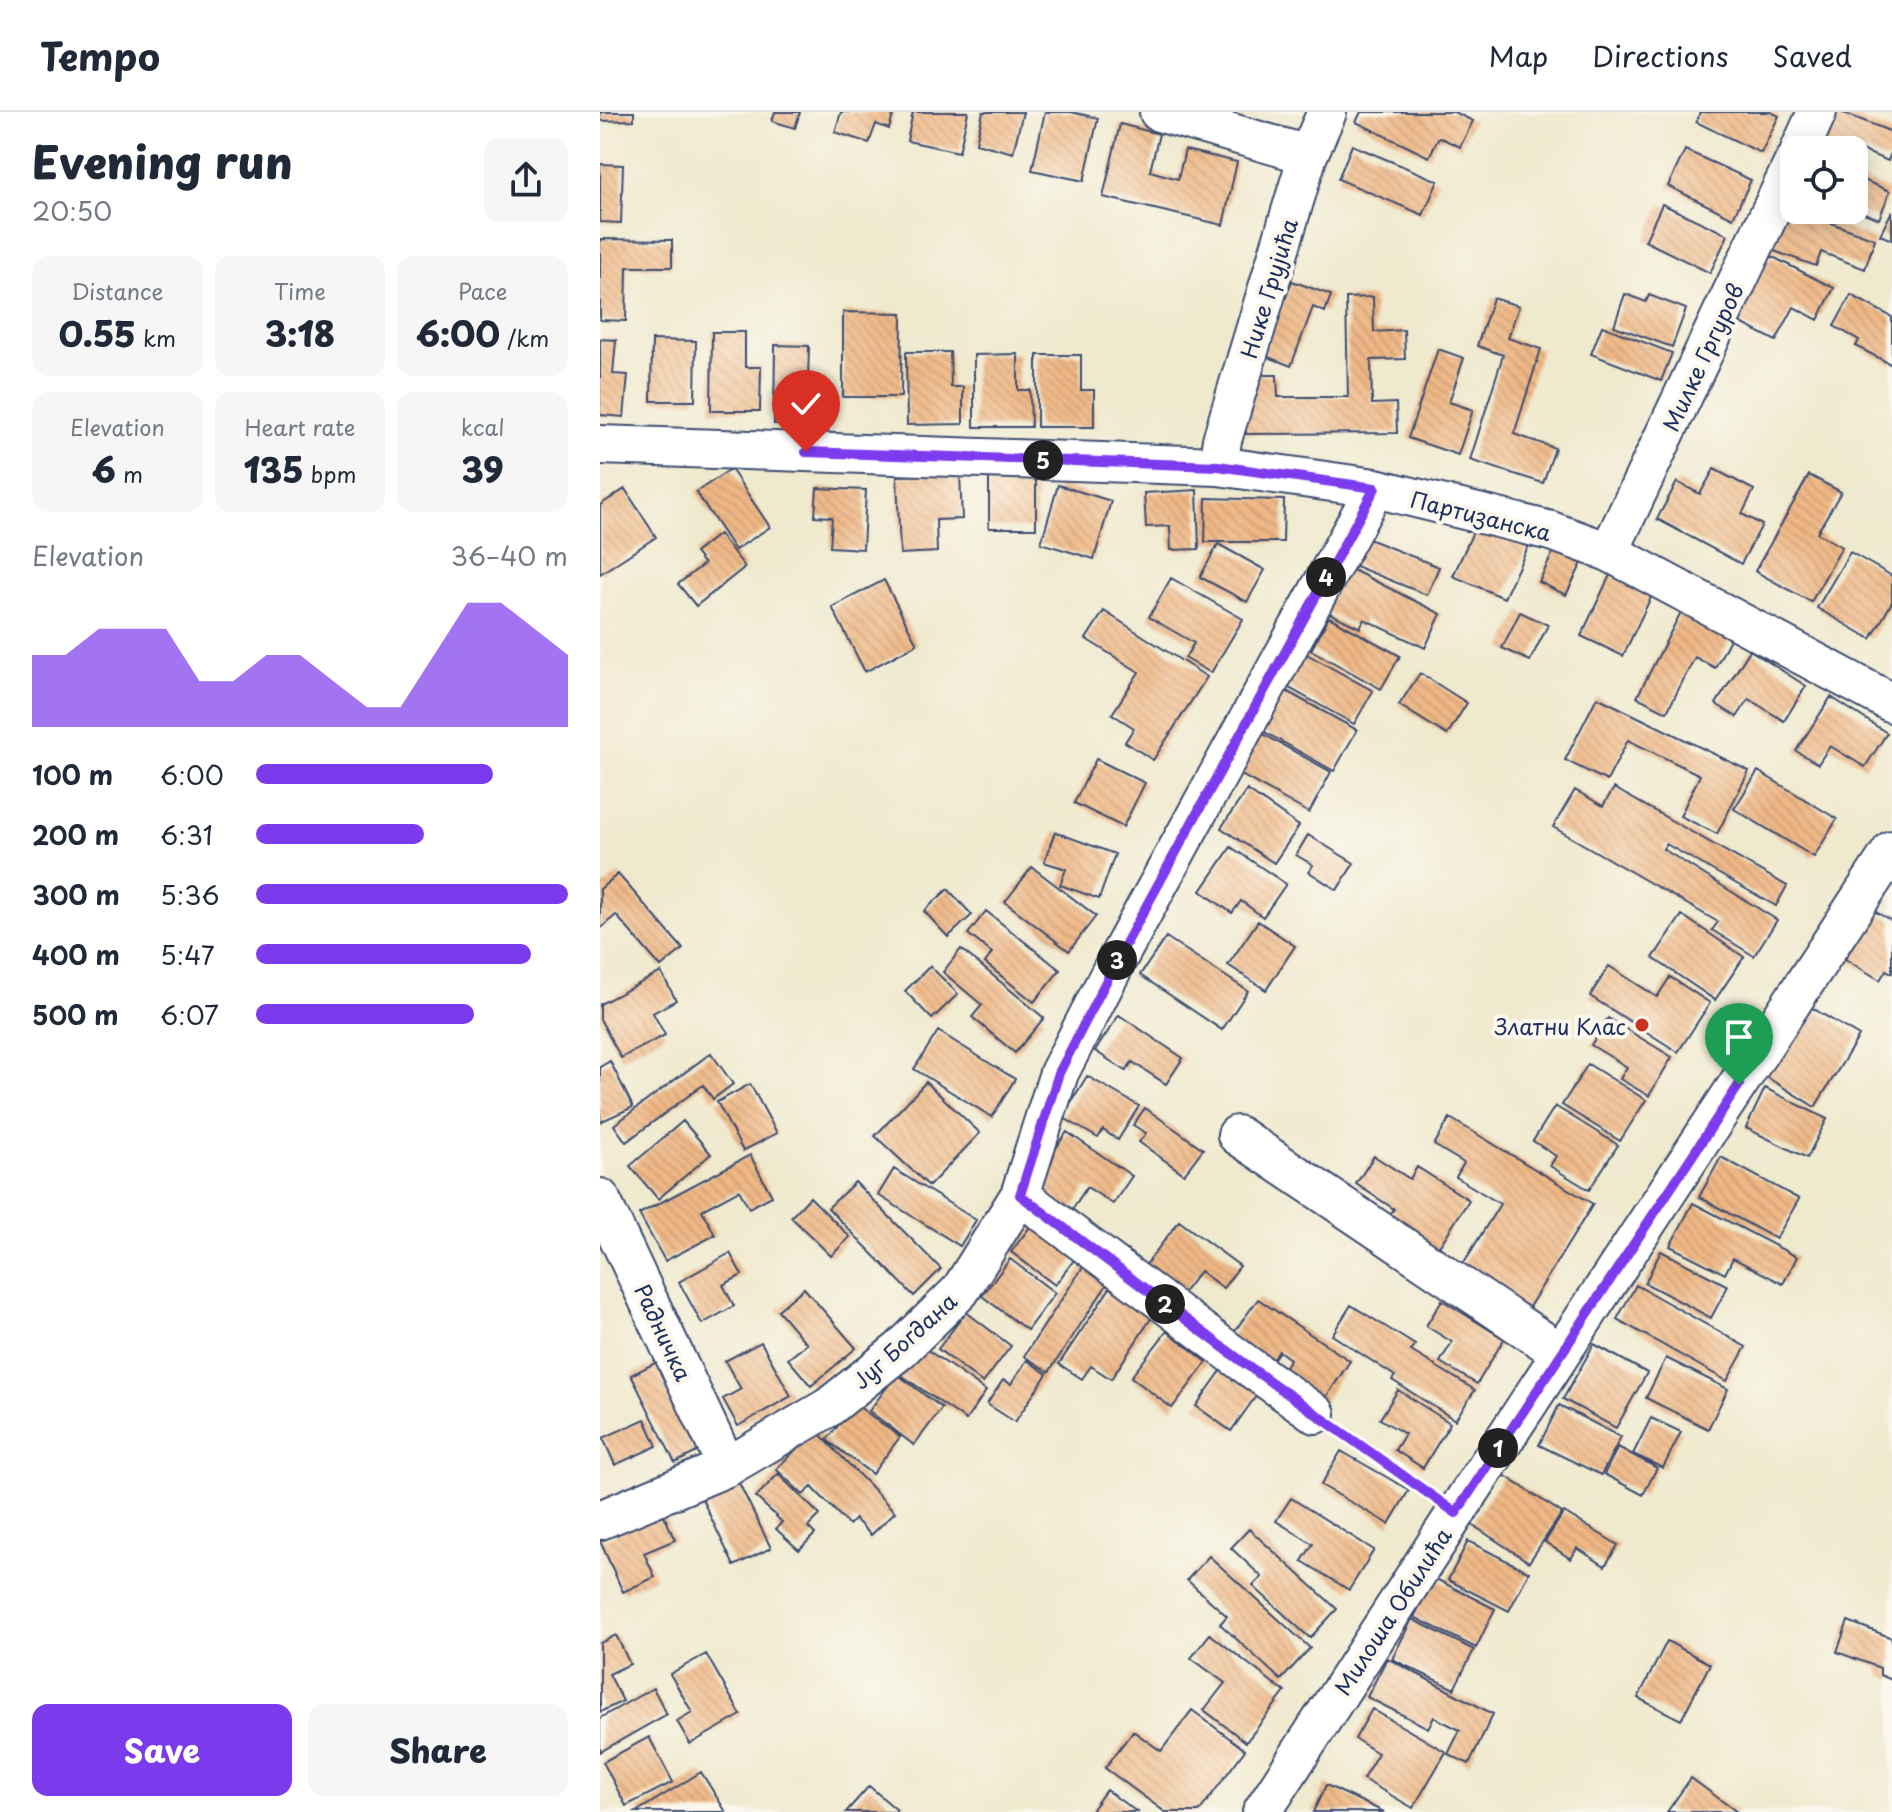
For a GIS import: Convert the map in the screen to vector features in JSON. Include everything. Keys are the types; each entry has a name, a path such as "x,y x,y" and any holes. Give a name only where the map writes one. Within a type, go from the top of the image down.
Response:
{"street":[{"path":"1159,112 1308,155"},
{"name":"Нике Грујића","path":"1218,466 1222,440 1308,155 1327,112"},
{"path":"1806,136 1817,112"},
{"name":"Милке Гргуров","path":"1609,552 1780,192"},
{"name":"Партизанска","path":"600,445 1218,466 1375,488 1551,531 1609,552 1892,703"},
{"name":"Југ Богдана","path":"600,1520 727,1467 829,1407 900,1350 960,1291 1020,1195 1059,1073 1118,958 1375,488"},
{"name":"Милоша Обилића","path":"1262,1812 1892,850"},
{"path":"1237,1135 1561,1353"},
{"path":"1020,1195 1316,1414"},
{"name":"Радничка","path":"600,1198 727,1467"}],"path":[{"path":"1316,1414 1456,1513"}],"building":[{"path":"600,112 634,112 634,120 600,121"},
{"path":"775,112 800,112 795,128 772,121"},
{"path":"841,112 894,112 889,129 876,124 869,143 835,132"},
{"path":"913,112 968,112 959,152 907,141"},
{"path":"983,112 1023,112 1013,153 976,143"},
{"path":"1045,112 1071,112 1098,118 1084,181 1032,170"},
{"path":"1361,112 1454,112 1473,121 1460,147 1439,137 1429,157 1356,122"},
{"path":"1700,112 1771,112 1779,116 1761,153 1696,122"},
{"path":"1834,112 1841,112 1892,132 1892,150 1888,161 1868,153 1868,136 1825,136"},
{"path":"1120,124 1159,134 1150,171 1178,179 1185,150 1237,162 1223,225 1103,197"},
{"path":"1352,145 1438,181 1423,215 1338,179"},
{"path":"1685,150 1751,180 1733,218 1668,186"},
{"path":"600,164 623,165 621,223 600,222"},
{"path":"1868,182 1890,191 1879,219 1868,215"},
{"path":"1662,204 1728,235 1710,273 1645,241"},
{"path":"1892,211 1892,240 1880,235"},
{"path":"1781,224 1834,224 1875,239 1865,269 1821,252 1816,266 1771,250"},
{"path":"600,239 672,240 672,267 627,267 626,321 600,320"},
{"path":"1771,256 1834,288 1818,320 1794,307 1776,341 1737,321"},
{"path":"1292,281 1331,295 1325,312 1313,307 1291,366 1263,355"},
{"path":"1625,294 1646,302 1649,295 1686,309 1672,347 1614,326"},
{"path":"1851,295 1892,317 1892,365 1856,346 1859,340 1834,326"},
{"path":"1373,297 1374,332 1404,330 1405,359 1371,360 1372,404 1396,403 1397,433 1246,434 1245,375 1277,375 1278,397 1348,397 1346,298"},
{"path":"1493,298 1519,306 1508,338 1541,349 1514,434 1555,448 1543,483 1470,460 1503,355 1477,346"},
{"path":"843,312 902,313 901,397 843,397"},
{"path":"1602,326 1672,353 1661,381 1591,354"},
{"path":"712,332 745,332 745,367 761,367 760,411 711,411"},
{"path":"600,339 616,340 613,374 628,375 624,417 600,415"},
{"path":"652,340 696,341 695,401 651,401"},
{"path":"775,345 809,346 808,380 825,380 824,425 774,424"},
{"path":"1438,349 1464,358 1449,402 1473,410 1458,455 1408,438"},
{"path":"906,352 950,352 951,387 963,387 963,424 907,425"},
{"path":"1018,354 1018,390 1030,390 1031,427 974,427 974,355"},
{"path":"1037,355 1081,355 1081,390 1094,390 1094,427 1037,427"},
{"path":"731,469 770,527 735,550 696,492"},
{"path":"1714,469 1754,490 1742,514 1762,525 1741,564 1657,519 1677,482 1700,494"},
{"path":"960,474 962,519 936,520 937,552 900,554 897,476"},
{"path":"1809,475 1841,492 1817,533 1842,547 1811,602 1755,571"},
{"path":"989,477 1036,478 1036,528 989,528"},
{"path":"1058,485 1111,501 1094,559 1041,543"},
{"path":"817,488 866,490 863,549 830,547 832,517 815,516"},
{"path":"625,489 656,537 600,574 600,505"},
{"path":"1197,490 1199,549 1171,550 1170,526 1146,527 1144,493"},
{"path":"1206,498 1284,500 1283,542 1205,542"},
{"path":"1477,523 1528,547 1504,598 1453,576"},
{"path":"719,534 745,567 696,606 678,584 704,564 695,553"},
{"path":"1361,536 1439,567 1427,595 1350,564"},
{"path":"1218,544 1265,570 1247,602 1200,577"},
{"path":"1556,546 1584,559 1566,595 1539,582"},
{"path":"1850,552 1892,576 1892,602 1871,639 1817,608"},
{"path":"1345,566 1441,614 1425,648 1364,619 1360,628 1323,610"},
{"path":"1610,575 1652,595 1623,656 1581,636"},
{"path":"1171,578 1243,619 1211,673 1185,658 1194,643 1149,617"},
{"path":"884,580 917,644 865,672 832,607"},
{"path":"1682,610 1732,635 1715,668 1695,657 1667,712 1637,697"},
{"path":"1104,611 1207,677 1153,760 1125,742 1134,728 1112,714 1139,672 1086,639"},
{"path":"1520,612 1548,625 1530,661 1502,648"},
{"path":"1329,617 1400,656 1381,689 1311,650"},
{"path":"1750,650 1806,686 1784,721 1749,699 1737,717 1716,704"},
{"path":"1303,652 1373,691 1354,724 1284,685"},
{"path":"1420,673 1467,703 1447,735 1399,705"},
{"path":"1286,691 1357,730 1334,771 1263,731"},
{"path":"1597,697 1749,771 1717,834 1680,816 1700,775 1628,740 1607,781 1565,760"},
{"path":"1831,697 1887,733 1865,767 1830,746 1818,764 1796,751"},
{"path":"1261,733 1331,772 1309,813 1238,773"},
{"path":"1096,759 1145,783 1123,827 1074,803"},
{"path":"1758,771 1837,819 1814,857 1734,809"},
{"path":"1614,788 1787,886 1776,906 1666,844 1663,849 1777,920 1754,956 1712,930 1718,922 1553,827 1575,790 1603,806"},
{"path":"1247,790 1299,826 1274,863 1221,828"},
{"path":"1055,832 1115,854 1099,899 1060,885 1066,869 1044,862"},
{"path":"1308,835 1354,863 1337,890 1309,872 1313,865 1296,855"},
{"path":"1231,847 1286,884 1263,917 1241,901 1232,913 1201,891"},
{"path":"1032,867 1096,916 1069,951 1005,902"},
{"path":"618,874 683,949 661,967 616,915 600,929 600,889"},
{"path":"948,889 972,915 948,937 924,911"},
{"path":"986,911 1060,970 1034,1002 985,963 992,953 968,934"},
{"path":"1874,911 1892,921 1892,973 1886,970 1880,980 1845,959"},
{"path":"1682,915 1744,957 1715,1000 1653,958"},
{"path":"1258,921 1295,946 1266,990 1228,965"},
{"path":"1166,937 1248,991 1222,1030 1140,975"},
{"path":"961,949 1044,1018 1015,1053 972,1017 982,1005 943,972"},
{"path":"930,966 958,994 932,1019 905,991"},
{"path":"1609,966 1657,997 1670,977 1710,1003 1678,1052 1590,996"},
{"path":"661,972 676,1000 653,1013 665,1035 621,1058 600,1019 600,1004"},
{"path":"1809,1006 1859,1036 1815,1107 1765,1076"},
{"path":"1119,1015 1183,1058 1166,1084 1132,1062 1126,1071 1095,1051"},
{"path":"1608,1018 1672,1057 1649,1096 1620,1079 1627,1067 1591,1045"},
{"path":"938,1031 1015,1079 992,1117 914,1069"},
{"path":"711,1053 733,1084 713,1099 703,1085 626,1142 614,1125"},
{"path":"610,1061 633,1107 600,1122 600,1067"},
{"path":"1588,1064 1646,1100 1620,1141 1562,1105"},
{"path":"1087,1076 1139,1106 1118,1140 1103,1130 1098,1138 1062,1117"},
{"path":"926,1082 980,1133 929,1186 875,1136"},
{"path":"750,1084 777,1133 743,1151 717,1102"},
{"path":"1765,1088 1827,1119 1807,1158 1746,1128"},
{"path":"1555,1106 1618,1145 1589,1190 1550,1166 1556,1156 1533,1141"},
{"path":"1145,1108 1203,1149 1184,1174 1139,1142 1146,1133 1133,1125"},
{"path":"1450,1118 1593,1204 1524,1315 1458,1272 1500,1204 1456,1177 1464,1163 1434,1145"},
{"path":"683,1121 711,1154 658,1199 630,1166"},
{"path":"1067,1132 1132,1176 1113,1204 1087,1187 1071,1211 1031,1185"},
{"path":"750,1155 772,1196 749,1208 739,1190 702,1210 715,1235 665,1261 639,1214"},
{"path":"1374,1156 1410,1179 1417,1167 1469,1200 1435,1253 1385,1221 1394,1209 1356,1184"},
{"path":"1721,1157 1799,1199 1776,1239 1699,1197"},
{"path":"894,1169 976,1220 960,1246 878,1195"},
{"path":"855,1182 941,1269 914,1296 828,1208"},
{"path":"810,1197 850,1237 831,1256 791,1217"},
{"path":"1693,1203 1797,1257 1783,1284 1733,1258 1725,1274 1670,1246"},
{"path":"1039,1215 1083,1248 1055,1285 1011,1252"},
{"path":"1179,1221 1240,1266 1223,1288 1200,1271 1182,1294 1145,1266"},
{"path":"1661,1251 1728,1286 1711,1318 1645,1283"},
{"path":"730,1253 742,1275 723,1285 734,1306 702,1324 679,1282"},
{"path":"1010,1259 1055,1293 1027,1330 982,1296"},
{"path":"1085,1264 1110,1280 1049,1372 1024,1356"},
{"path":"1114,1282 1156,1311 1111,1379 1091,1366 1082,1379 1059,1364"},
{"path":"1636,1285 1746,1347 1727,1381 1617,1319"},
{"path":"804,1288 856,1348 811,1386 788,1359 807,1344 778,1310"},
{"path":"1258,1299 1350,1361 1321,1405 1278,1376 1290,1359 1279,1351 1268,1367 1229,1339"},
{"path":"1442,1300 1504,1339 1477,1384 1440,1362 1452,1342 1426,1326"},
{"path":"1351,1305 1415,1345 1411,1351 1475,1390 1455,1420 1392,1380 1395,1376 1332,1335"},
{"path":"966,1312 1011,1346 983,1383 938,1349"},
{"path":"1167,1331 1207,1362 1172,1408 1131,1377"},
{"path":"761,1342 791,1396 738,1426 723,1399 741,1389 725,1361"},
{"path":"919,1344 986,1391 966,1420 898,1373"},
{"path":"1594,1344 1647,1373 1616,1428 1563,1399"},
{"path":"1666,1358 1728,1389 1708,1429 1646,1398"},
{"path":"663,1359 707,1447 675,1463 631,1375"},
{"path":"1027,1360 1047,1374 1015,1422 987,1404 1003,1380 1011,1384"},
{"path":"1226,1364 1261,1389 1231,1431 1196,1406"},
{"path":"897,1374 942,1408 914,1445 869,1411"},
{"path":"1398,1390 1450,1423 1423,1468 1395,1450 1405,1434 1380,1419"},
{"path":"855,1404 900,1437 872,1474 827,1440"},
{"path":"1559,1405 1621,1437 1601,1475 1539,1445"},
{"path":"1651,1418 1681,1432 1663,1468 1633,1454"},
{"path":"645,1419 657,1446 615,1465 603,1438"},
{"path":"816,1430 895,1512 871,1535 855,1519 849,1525 812,1487 803,1495 776,1469"},
{"path":"1618,1447 1657,1468 1643,1495 1604,1474"},
{"path":"1341,1451 1409,1490 1389,1524 1321,1485"},
{"path":"778,1474 820,1515 808,1527 815,1534 799,1550 776,1529 782,1522 756,1497"},
{"path":"1504,1475 1562,1513 1529,1562 1471,1524"},
{"path":"738,1481 771,1548 734,1566 702,1499"},
{"path":"1291,1498 1374,1550 1349,1590 1302,1561 1313,1544 1276,1521"},
{"path":"1564,1512 1618,1545 1605,1566 1577,1548 1571,1559 1545,1542"},
{"path":"663,1513 675,1540 644,1553 655,1577 623,1592 600,1541"},
{"path":"1249,1529 1337,1609 1310,1638 1253,1586 1262,1577 1231,1548"},
{"path":"1468,1541 1529,1572 1509,1611 1448,1580"},
{"path":"1209,1556 1310,1648 1281,1680 1220,1624 1227,1616 1187,1580"},
{"path":"1434,1578 1495,1609 1476,1648 1414,1617"},
{"path":"1412,1619 1474,1650 1454,1689 1392,1659"},
{"path":"1848,1621 1892,1638 1892,1680 1880,1675 1880,1668 1837,1652"},
{"path":"1210,1634 1285,1692 1246,1742 1204,1710 1225,1683 1191,1658"},
{"path":"616,1635 630,1664 609,1674 623,1701 600,1712 600,1643"},
{"path":"1667,1641 1710,1664 1681,1720 1638,1698"},
{"path":"706,1654 741,1715 690,1744 677,1721 692,1712 670,1674"},
{"path":"1387,1658 1493,1714 1469,1764 1448,1754 1460,1730 1434,1717 1428,1728 1367,1697"},
{"path":"653,1688 667,1714 600,1752 600,1718"},
{"path":"1372,1709 1446,1752 1413,1808 1363,1779 1378,1753 1355,1739"},
{"path":"1192,1710 1245,1750 1199,1812 1165,1812 1105,1768 1133,1731 1161,1751"},
{"path":"649,1737 673,1782 626,1806 603,1762"},
{"path":"701,1772 726,1812 636,1812"},
{"path":"1691,1778 1737,1812 1667,1812"},
{"path":"1326,1785 1384,1812 1313,1812"},
{"path":"869,1786 897,1810 846,1812"},
{"path":"1106,1790 1137,1812 1090,1812"}],"place":[{"name":"Златни Клас","path":"1642,1025"}],"route":[{"path":"806,452 1218,466 1375,488 1118,958 1059,1073 1020,1195 1244,1363 1456,1513 1739,1085"}]}
